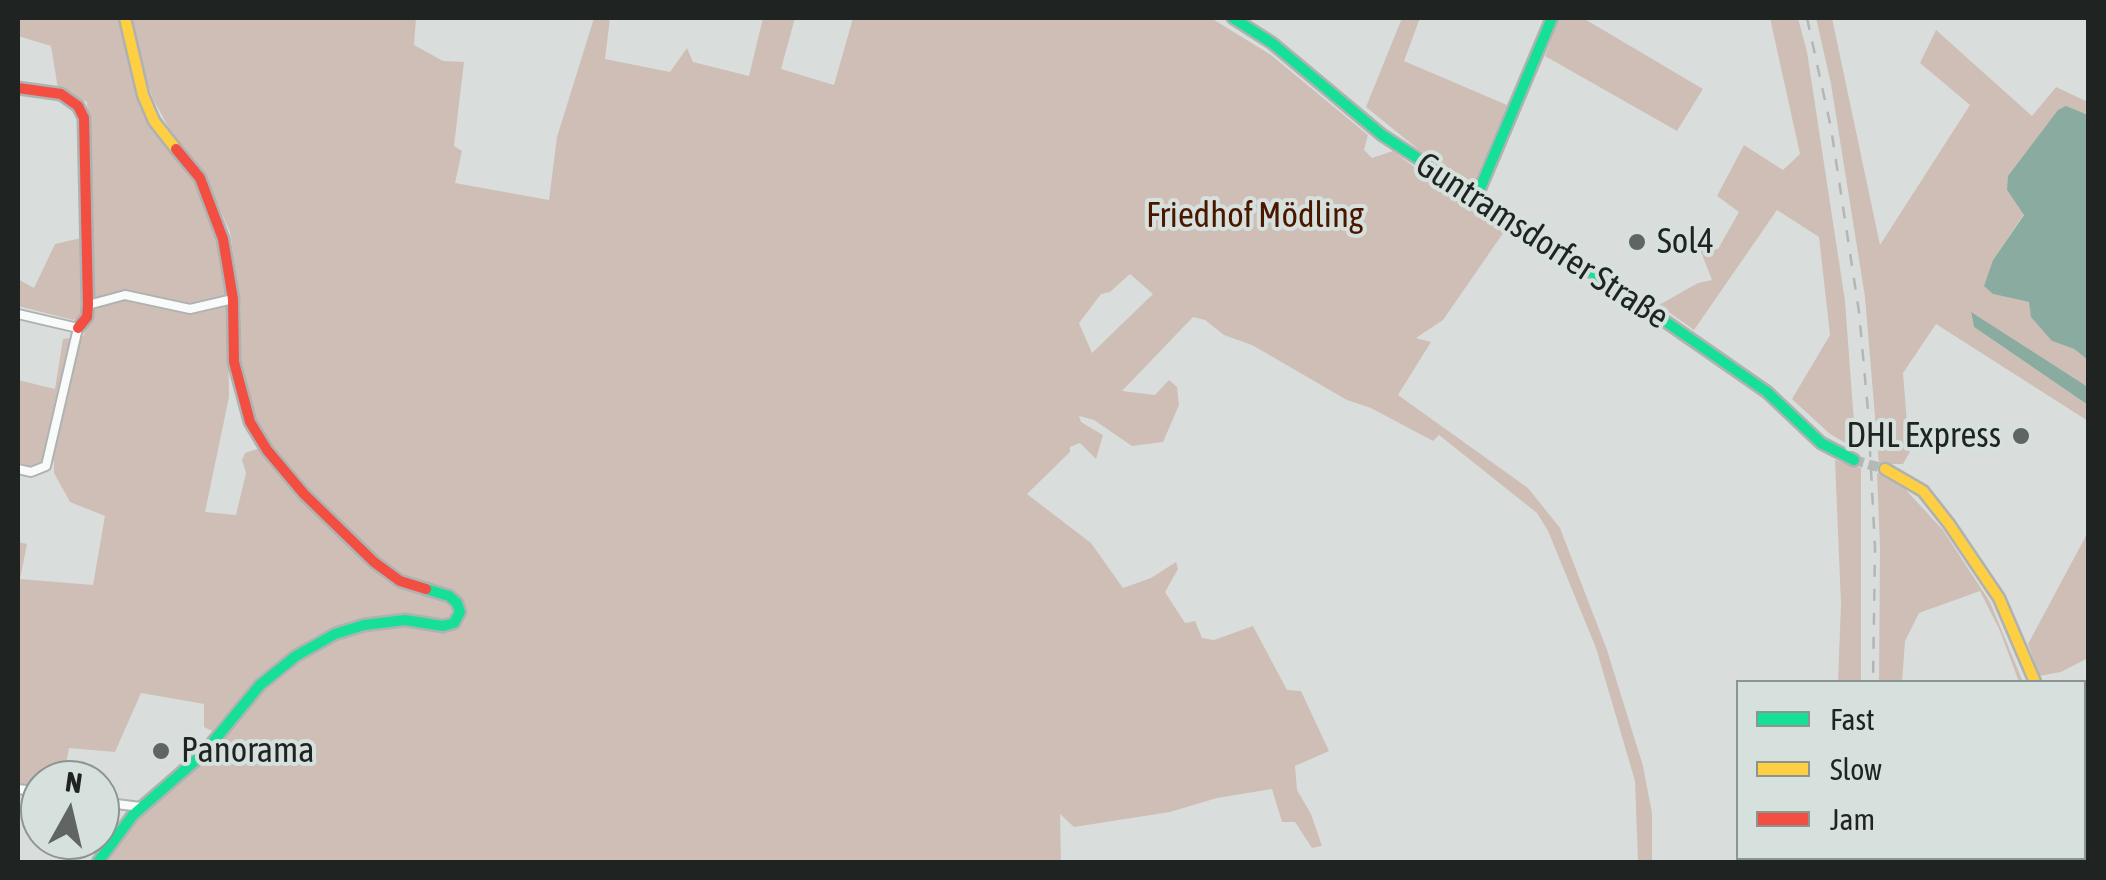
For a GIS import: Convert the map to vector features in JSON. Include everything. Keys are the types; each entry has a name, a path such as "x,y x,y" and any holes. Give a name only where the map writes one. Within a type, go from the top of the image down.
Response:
{"street":[{"path":"98,862 141,807 204,754 260,685 308,648 350,630 394,620 449,625 460,612 449,596 410,585 374,562 304,494 267,450 250,422 234,362 233,300 213,206 200,178 154,122 142,95 126,18"},
{"name":"Guntramsdorfer Straße","path":"1233,18 1272,43 1382,135 1690,338 1767,392 1821,443 1854,460"},
{"path":"1476,198 1552,18"},
{"path":"18,88 61,94 78,106 84,118 88,305 87,317 78,328 46,466 31,472 18,469"},
{"path":"88,305 125,295 190,309 233,300"},
{"path":"18,314 78,328"},
{"path":"1885,468 1923,490 1949,524 1999,598 2035,680"},
{"path":"120,804 141,807"}],"green space":[{"path":"18,18 119,18 151,123 192,175 211,215 228,308 229,397 205,512 236,515 246,473 242,460 245,453 260,448 295,490 375,569 394,582 440,597 452,609 444,620 403,616 353,621 314,637 256,679 212,731 204,727 204,704 141,693 115,752 69,748 67,760 20,760 20,784 18,542 27,544 20,579 93,585 105,516 70,502 54,473 54,461 28,468 18,466 18,380 55,389 63,339 83,336 96,308 73,320 18,306 18,279 34,288 55,244 81,238 89,146 87,102 58,89 51,46 18,36"},
{"name":"Friedhof Mödling","path":"131,18 416,18 414,45 443,61 464,62 454,146 462,151 455,183 549,200 557,137 594,18 610,18 605,59 670,72 687,48 693,62 749,76 763,18 795,18 781,69 834,85 853,18 1211,18 1271,55 1368,135 1364,150 1372,158 1393,151 1442,188 1508,226 1443,320 1416,338 1431,342 1398,395 1528,488 1560,528 1607,650 1643,766 1652,813 1652,862 1638,862 1635,781 1596,648 1537,513 1439,435 1433,441 1371,408 1347,400 1252,345 1193,317 1122,391 1155,395 1169,380 1177,387 1179,405 1163,442 1132,446 1094,420 1079,416 1081,422 1103,435 1096,459 1080,443 1070,447 1070,452 1027,494 1091,543 1123,588 1151,578 1176,562 1178,569 1165,592 1185,623 1195,621 1202,638 1214,640 1253,626 1287,690 1301,691 1329,751 1295,766 1297,790 1311,814 1322,846 1312,848 1295,822 1282,822 1272,789 1217,798 1170,812 1074,827 1060,814 1061,862 107,862 120,860 120,839 127,827 213,749 254,698 283,670 313,650 372,627 407,624 451,629 460,625 465,610 456,593 402,578 385,567 302,484 254,421 239,359 241,308 230,232 204,174 169,128 153,99","holes":["1130,274 1153,294 1092,353 1079,323 1101,294 1110,292"]},
{"path":"1402,18 1420,18 1404,61 1507,105 1474,183 1419,150 1366,107"},
{"path":"1559,18 1583,18 1703,89 1677,131 1545,56"},
{"path":"1770,18 1798,18 1807,52 1845,301 1856,449 1830,434 1792,399 1830,335 1819,237 1777,210 1694,330 1659,305 1698,283 1712,280 1698,244 1718,249 1739,212 1717,196 1744,145 1783,170 1800,154"},
{"path":"1816,18 1832,18 1880,245 1970,105 1920,63 1936,30 2032,116 2056,87 2088,102 2088,115 2007,190 2024,214 1993,260 1994,294 2029,302 2052,341 2074,349 2088,360 2088,387 1971,313 1974,327 2088,405 2088,421 1936,324 1903,373 1912,448 1903,464 1879,464 1865,297 1831,84"},
{"path":"1835,460 1861,468 1861,680 1838,680 1841,604"},
{"path":"1877,473 1905,489 1943,530 1990,602 2022,680 2018,680 1980,591 1919,613 1905,641 1902,680 1879,680"},
{"path":"2088,532 2088,658 2061,672 2039,676 2028,644"}],"shaded area":[{"path":"2066,106 2088,115 2088,360 2074,349 2052,341 2031,317 2029,302 1993,294 1984,286 1993,260 2024,215 2007,190 2008,176 2058,110"},
{"path":"1971,312 2088,387 2088,405 1974,327"}],"tunnel":[{"path":"1854,460 1885,469"}],"railway":[{"path":"1807,18 1831,128 1859,312 1875,548 1873,680"}],"traffic: fast":[{"path":"1233,18 1272,43 1382,135 1636,301 1767,392 1821,443 1854,460"},
{"path":"1476,198 1552,18"},
{"path":"98,862 133,815 203,754 260,685 296,656 335,634 364,625 405,620 443,626 454,623 460,612 457,603 449,596 426,589"}],"traffic: slow":[{"path":"125,18 143,95 154,121 176,149"},
{"path":"1885,469 1923,491 1949,524 1999,598 2034,680"}],"traffic: jam":[{"path":"18,88 61,94 78,106 84,118 88,305 87,317 78,328"},
{"path":"176,149 200,178 223,239 233,299 234,362 250,422 267,450 304,494 374,562 400,581 426,589"}],"place":[{"name":"Sol4","path":"1637,242"},
{"name":"DHL Express","path":"2021,436"},
{"name":"Panorama","path":"161,751"}]}
